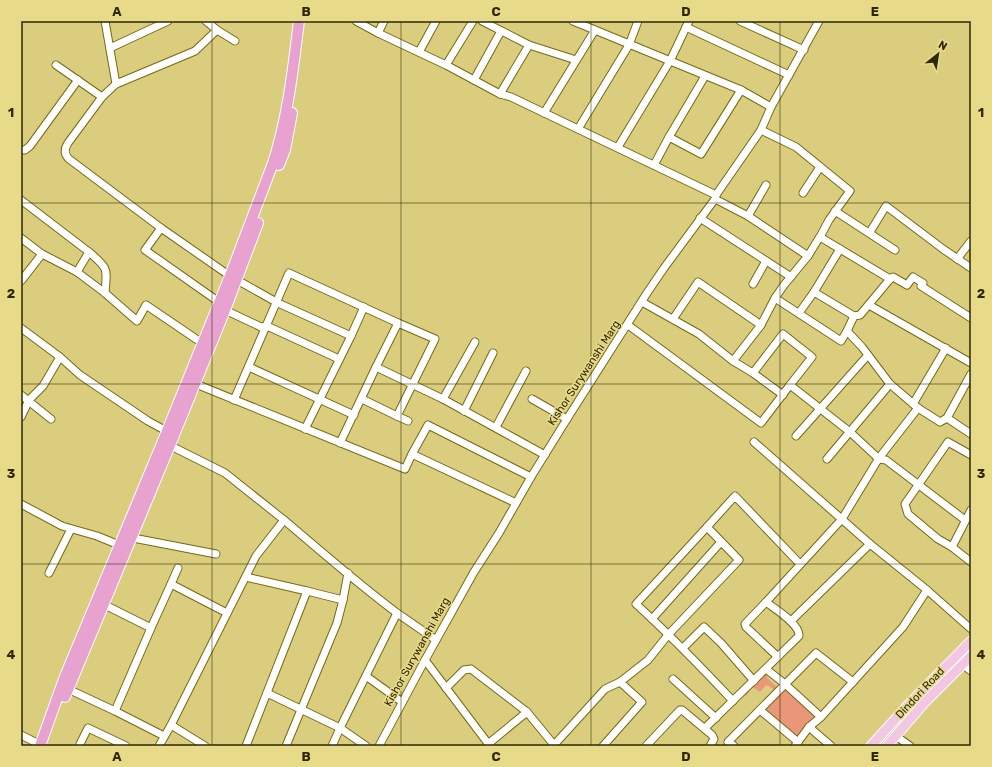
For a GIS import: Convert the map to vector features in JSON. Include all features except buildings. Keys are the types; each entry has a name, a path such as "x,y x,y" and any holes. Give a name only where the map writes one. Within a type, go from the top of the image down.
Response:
{"highway":[{"path":"233,278 277,152 291,83 299,21"},
{"path":"56,711 64,679 154,473 285,150 306,21"},
{"path":"191,382 202,343 222,306"},
{"path":"42,746 56,711 68,689 103,604 125,542"}],"main road":[{"path":"871,746 909,704 971,641"},
{"name":"Dindori Road","path":"886,746 926,701 971,656"}],"street":[{"path":"105,21 116,84"},
{"path":"110,48 168,21"},
{"path":"206,21 216,30 235,41"},
{"path":"356,21 446,65 500,94 511,97 544,112 654,165 748,216 808,256"},
{"path":"378,33 384,21"},
{"path":"419,52 436,21"},
{"path":"446,65 473,21"},
{"path":"482,21 529,44 576,60"},
{"path":"573,21 741,90 771,107"},
{"path":"578,129 629,45 638,21"},
{"path":"740,21 804,50"},
{"name":"Kishor Surywanshi Marg","path":"379,746 474,572 499,533 531,477 664,268 761,130 771,107 819,21"},
{"path":"618,147 670,61 687,24 789,75"},
{"path":"216,30 195,52 116,84 102,98 68,143 65,148 66,156 161,228 233,278 278,303 351,336"},
{"path":"544,112 595,30"},
{"path":"474,80 501,31"},
{"path":"500,94 529,44"},
{"path":"56,65 102,98"},
{"path":"654,165 705,76"},
{"path":"21,150 25,150 30,146 78,80"},
{"path":"669,137 701,154 741,90"},
{"path":"733,361 761,325 775,298 808,256 829,220 850,191 796,147 761,130"},
{"path":"803,193 820,167"},
{"path":"748,216 766,184"},
{"path":"21,200 103,264 106,272 105,293"},
{"path":"870,232 886,206 971,268"},
{"path":"836,211 870,232 895,250"},
{"path":"700,218 791,277"},
{"path":"161,228 145,250 222,306 261,327 267,326 339,358"},
{"path":"820,237 890,279 893,277 907,285 913,277 923,283 921,286 971,318"},
{"path":"21,238 42,254 77,272 105,293 137,322 146,305 202,343"},
{"path":"957,259 971,241"},
{"path":"799,313 814,292 840,249"},
{"path":"77,272 89,252"},
{"path":"21,281 42,254"},
{"path":"753,284 766,261"},
{"path":"234,400 278,303 289,273 435,339 397,416"},
{"path":"814,292 854,316 860,315 890,279"},
{"path":"673,319 698,282 761,325"},
{"path":"775,298 841,341 854,316"},
{"path":"642,302 699,334 733,361 753,373 783,395"},
{"path":"869,305 971,363"},
{"path":"305,429 364,307"},
{"path":"340,443 398,323"},
{"path":"628,325 761,423 812,357 783,334 753,373"},
{"path":"21,328 60,357 80,375 148,421 170,433"},
{"path":"847,331 890,384 915,406 940,422 947,418 970,377"},
{"path":"443,400 475,342"},
{"path":"778,657 745,624 842,519 879,459 915,406 946,348"},
{"path":"464,411 493,353"},
{"path":"796,436 868,355"},
{"path":"21,417 29,400 43,386 60,357"},
{"path":"249,367 354,415"},
{"path":"376,367 496,427 545,455"},
{"path":"496,427 526,371"},
{"path":"191,382 405,468 428,425 531,477"},
{"path":"826,459 890,384"},
{"path":"790,386 850,432 879,459 886,460 965,520"},
{"path":"21,395 51,419"},
{"path":"362,399 408,421"},
{"path":"532,399 567,419"},
{"path":"947,418 971,434"},
{"path":"754,442 870,544 927,590 971,629"},
{"path":"971,455 948,442 905,504 908,514 971,562"},
{"path":"166,444 226,473 348,573 363,588 436,640"},
{"path":"412,454 516,503"},
{"path":"733,701 683,648 636,604 735,496 800,564"},
{"path":"21,506 62,526 97,536 125,542 216,554"},
{"path":"952,548 971,510"},
{"path":"159,746 256,556 284,520"},
{"path":"446,688 464,670 471,669 527,712 555,745 604,689 620,682 648,660 668,635 739,560 707,528"},
{"path":"49,572 71,529"},
{"path":"652,619 721,542"},
{"path":"791,621 870,544"},
{"path":"115,711 178,568"},
{"path":"286,746 337,623 348,573"},
{"path":"246,577 343,600"},
{"path":"170,584 227,613"},
{"path":"760,710 796,744 809,727 821,717 903,627 927,590"},
{"path":"246,746 306,591"},
{"path":"705,728 799,636 797,629 791,621 766,602"},
{"path":"103,604 151,628"},
{"path":"332,746 397,613"},
{"path":"683,648 704,627 721,643 754,680"},
{"path":"734,746 728,742 816,653 853,682"},
{"path":"425,660 489,745 527,712"},
{"path":"963,665 971,671"},
{"path":"766,669 786,684 821,717"},
{"path":"366,676 402,702"},
{"path":"673,679 716,718"},
{"path":"603,746 642,702 620,682"},
{"path":"68,689 164,736"},
{"path":"267,693 340,728 366,746"},
{"path":"646,746 680,710 712,734 714,738 710,746"},
{"path":"171,725 205,746"},
{"path":"809,727 831,746"},
{"path":"80,744 88,728 126,746"},
{"path":"21,735 42,746"},
{"path":"896,736 910,746"}],"shaded area":[{"path":"766,671 768,673 767,678 779,689 775,691 766,685 760,692 752,688 746,696 744,694"},
{"path":"785,689 815,716 798,738 765,710"}]}
